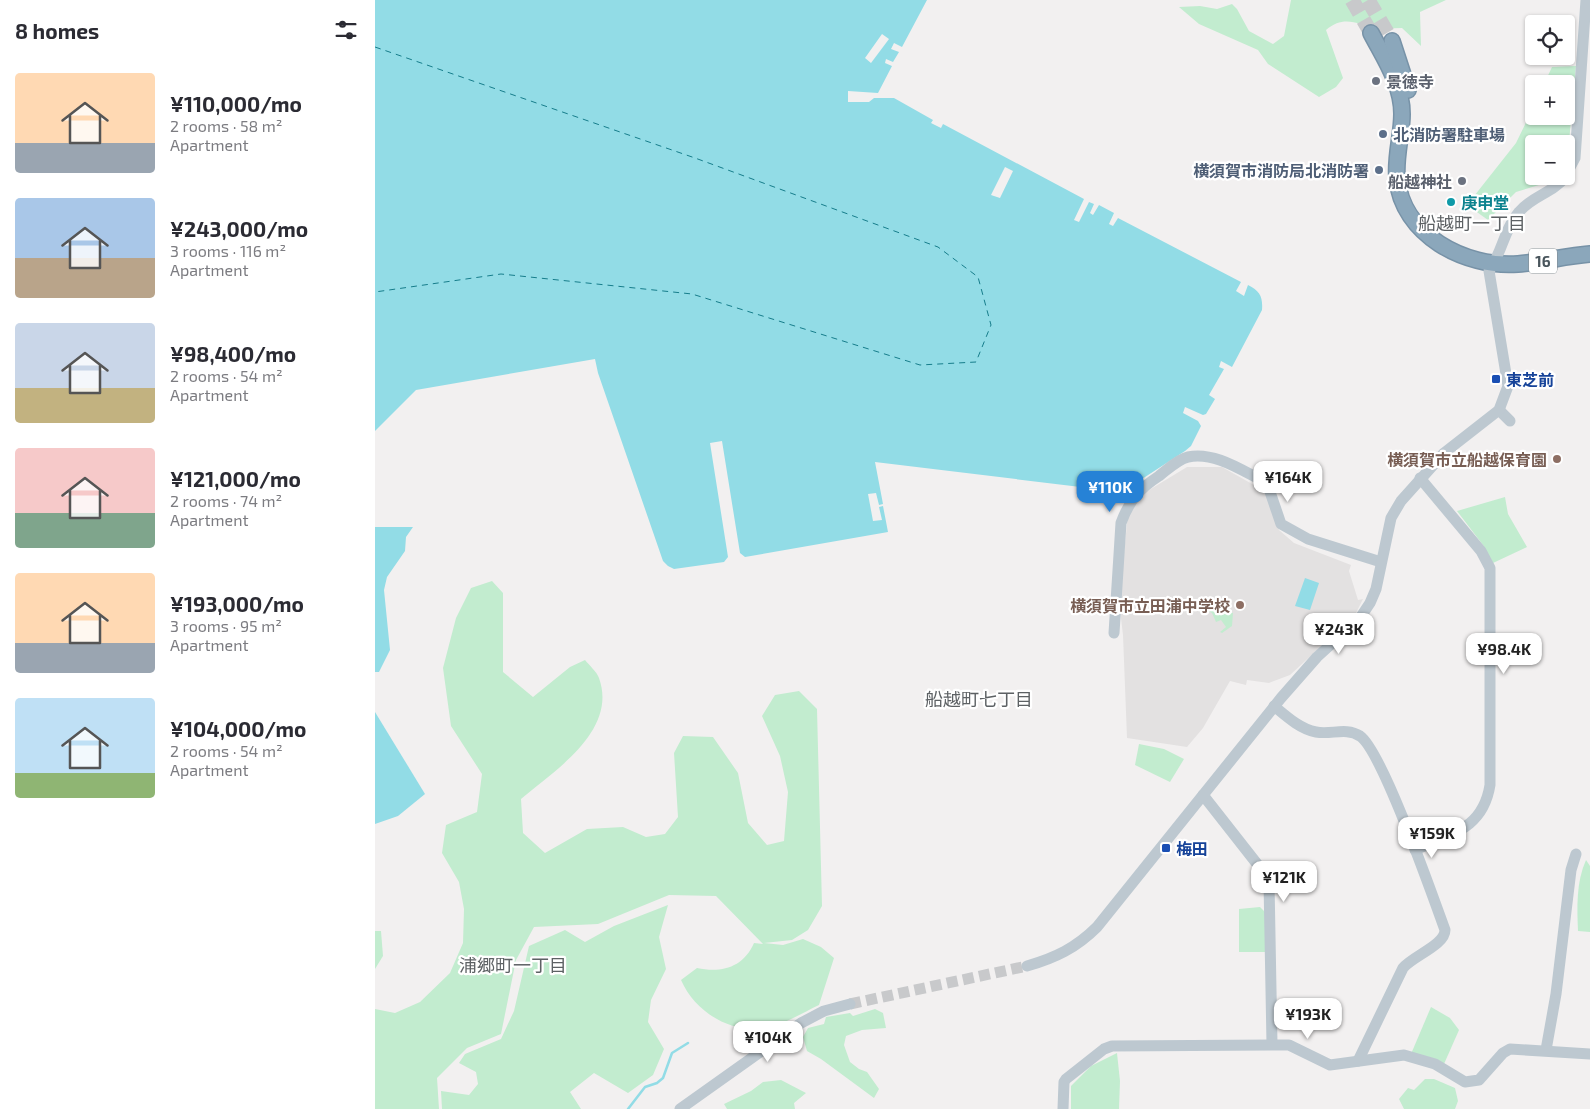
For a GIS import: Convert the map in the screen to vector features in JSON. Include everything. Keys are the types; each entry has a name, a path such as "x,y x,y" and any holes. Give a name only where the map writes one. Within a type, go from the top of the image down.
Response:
{"highway":[{"name":"16","path":"1371,33 1395,80 1402,104 1397,177 1404,208 1413,223 1433,240 1471,258 1496,259 1517,264 1590,254"},
{"name":"16","path":"1392,41 1411,104 1407,177 1413,204 1421,218 1439,233 1496,259 1517,254 1590,244"}],"street":[{"path":"1575,158 1586,0"},
{"path":"1027,966 1054,958 1085,938 1097,927 1274,706 1317,658 1360,618 1370,603 1376,589 1391,518 1401,501 1420,478 1445,453 1499,410 1509,386 1489,271 1512,220 1521,209 1535,198 1555,189 1558,185"},
{"path":"1499,410 1510,421"},
{"path":"1115,633 1121,523 1127,506 1141,488 1186,457 1201,456 1222,460 1267,484 1281,524 1308,538 1381,562"},
{"path":"1415,850 1469,826 1485,806 1490,785 1490,568 1481,551 1420,478"},
{"path":"1274,706 1295,722 1314,732 1355,733 1368,743 1415,850 1445,930 1445,936 1440,942 1410,960 1403,968 1358,1062"},
{"path":"1203,795 1265,874 1269,882 1272,1044"},
{"path":"1547,1050 1556,994 1571,870 1576,854"},
{"path":"680,1109 801,1024 824,1011 850,1004"},
{"path":"1063,1109 1064,1082 1066,1078 1104,1049 1112,1046 1289,1044 1330,1065 1404,1055 1435,1064 1465,1082 1479,1080 1503,1053 1510,1049 1590,1054"}],"shaded area":[{"name":"横須賀市立田浦中学校","path":"1187,467 1222,467 1261,489 1268,498 1279,530 1294,543 1351,565 1349,571 1358,600 1363,599 1355,615 1290,675 1269,683 1247,680 1246,685 1230,681 1203,728 1187,747 1127,738 1123,635 1119,602 1128,514 1136,498"}],"green space":[{"path":"1291,0 1446,0 1420,12 1421,46 1402,28 1378,28 1345,22 1333,25 1326,30 1343,78 1336,87 1319,97 1268,64 1258,50 1199,24 1179,7 1200,6 1217,9 1232,4 1237,9 1249,31 1273,44 1284,36"},
{"path":"1576,66 1575,77 1575,75 1548,75 1552,67"},
{"path":"1525,124 1571,125 1570,135 1525,135 1525,185 1539,185 1516,192 1488,220 1467,205 1516,143"},
{"path":"1505,497 1508,514 1527,547 1493,563 1483,545 1457,511"},
{"path":"492,581 503,593 503,672 533,697 570,667 585,660 599,678 602,697 599,715 591,732 565,762 521,799 523,833 545,853 587,829 623,827 646,837 665,834 678,817 674,753 683,736 713,737 738,773 748,823 767,845 784,841 788,792 780,756 762,716 775,695 799,691 817,709 822,906 808,930 792,940 764,943 783,945 803,939 821,947 834,958 819,1005 773,1026 759,1029 745,1028 718,1020 707,1012 696,1003 681,980 697,968 714,970 730,967 744,958 754,943 763,944 716,896 669,895 598,924 534,927 516,960 501,1034 467,1048 437,1078 439,1109 375,1109 375,1009 395,1013 420,1002 450,973 463,943 464,909 459,882 442,853 446,825 477,812 482,774 451,726 443,668 456,618 471,588"},
{"path":"1214,608 1233,613 1232,626 1222,633 1220,632 1226,627 1221,620 1216,622 1212,613 1208,611"},
{"path":"1139,744 1164,749 1184,759 1170,782 1135,765"},
{"path":"1586,860 1590,866 1590,932 1578,931 1577,904 1580,877"},
{"path":"668,905 659,937 666,969 651,1000 648,1022 664,1049 653,1075 628,1093 594,1073 570,1092 581,1109 442,1109 441,1091 469,1095 478,1084 476,1072 459,1063 465,1054 501,1039 514,1011 529,946 565,930 585,942 614,926"},
{"path":"1260,907 1266,913 1265,952 1239,952 1239,909"},
{"path":"375,931 381,931 383,956 375,969"},
{"path":"1431,1007 1450,1018 1459,1030 1444,1064 1411,1054"},
{"path":"875,1009 883,1013 886,1028 862,1030 846,1036 844,1045 850,1062 867,1072 879,1089 874,1098 807,1051 803,1037 808,1028 824,1024 826,1017 850,1013 853,1016"},
{"path":"1117,1053 1120,1081 1119,1109 1071,1109 1071,1086 1091,1066"},
{"path":"1425,1079 1434,1079 1455,1088 1458,1101 1455,1109 1404,1109 1399,1099 1408,1088 1414,1090"},
{"path":"781,1080 806,1093 794,1103 795,1109 727,1109 724,1104 751,1091 763,1082"}],"water":[{"path":"375,0 927,0 902,47 894,43 891,49 899,52 893,62 886,59 885,63 892,66 878,93 848,91 848,102 869,102 874,98 894,98 933,120 931,123 941,128 943,124 1084,199 1074,220 1079,222 1089,202 1094,204 1090,213 1093,215 1099,205 1114,213 1109,224 1113,226 1118,218 1241,282 1236,291 1244,296 1248,285 1252,287 1258,292 1262,301 1262,310 1232,367 1221,361 1219,367 1224,369 1209,395 1215,399 1206,414 1203,415 1185,407 1183,413 1198,421 1201,426 1191,446 1122,492 875,462 883,504 879,505 876,493 868,494 873,521 882,520 879,507 883,506 888,532 745,557 740,553 722,441 710,443 728,557 724,562 674,569 663,561 598,373 595,359 416,390 375,431","holes":["882,34 889,39 871,63 865,58","1005,167 1013,171 1000,198 991,195"]},
{"path":"375,527 413,527 406,537 405,551 387,577 384,590 390,650 379,672 375,672"},
{"path":"1305,578 1319,583 1310,610 1295,606"},
{"path":"375,712 425,794 398,816 375,824"}],"waterway":[{"path":"754,1047 779,1030"},
{"path":"628,1109 645,1087 657,1083 663,1078 672,1053 688,1043"}],"ferry route":[{"path":"375,47 695,158 938,247 978,277 991,325 976,362 920,365 692,294 501,274 375,292"}],"tunnel":[{"path":"1352,0 1371,33"},
{"path":"1368,0 1392,41"},
{"path":"850,1004 1027,966"}],"place":[{"name":"景徳寺","path":"1376,81"},
{"name":"北消防署駐車場","path":"1383,134"},
{"name":"横須賀市消防局北消防署","path":"1379,170"},
{"name":"船越神社","path":"1462,181"},
{"name":"庚申堂","path":"1451,202"},
{"name":"東芝前","path":"1496,379"},
{"name":"横須賀市立船越保育園","path":"1557,459"},
{"name":"横須賀市立田浦中学校","path":"1240,605"},
{"name":"梅田","path":"1166,848"}],"district":[{"name":"船越町一丁目","path":"1472,223"},
{"name":"船越町七丁目","path":"979,699"},
{"name":"浦郷町一丁目","path":"513,965"}]}
